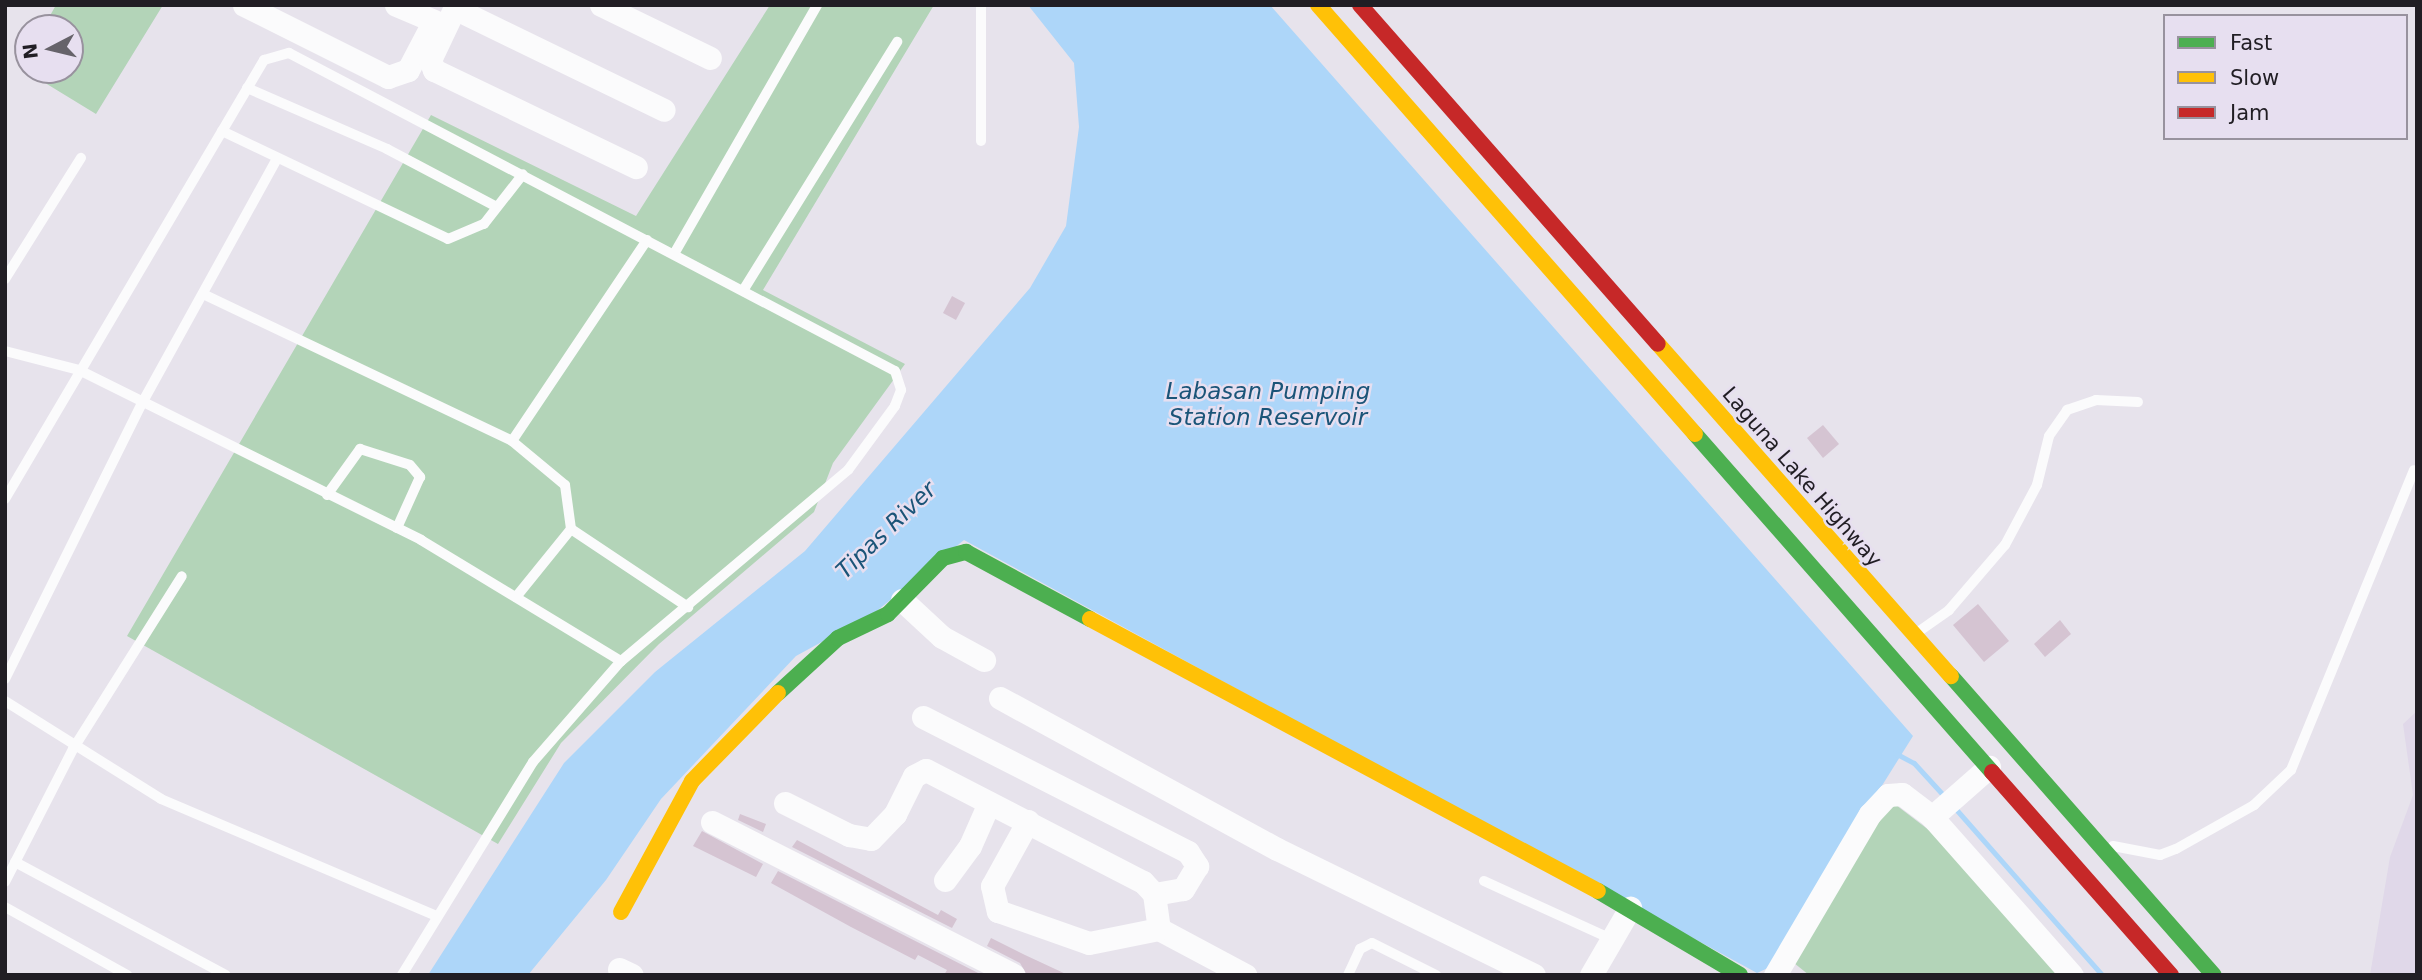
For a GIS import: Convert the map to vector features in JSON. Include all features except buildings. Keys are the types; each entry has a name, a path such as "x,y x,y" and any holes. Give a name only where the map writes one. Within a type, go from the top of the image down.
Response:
{"main road":[{"path":"1318,5 1751,497 1983,772 2171,975"},
{"name":"Laguna Lake Highway","path":"1360,5 1913,636 2004,731 2214,975"},
{"path":"1751,497 1774,477"},
{"path":"621,912 701,767 824,649 902,600 952,552 978,556 1630,908 1740,975"}],"street":[{"path":"244,5 396,79 408,70 447,10"},
{"path":"396,5 447,10 664,110"},
{"path":"601,5 710,58"},
{"path":"447,10 431,65 636,167"},
{"path":"902,600 942,636 984,660"},
{"path":"1000,698 1277,849 1534,975"},
{"path":"923,717 1188,852 1197,866 1183,889 1154,894"},
{"path":"785,803 862,840 880,834 920,772 1028,821 1143,882 1154,894 1159,929"},
{"path":"1938,811 1983,772"},
{"path":"1775,975 1877,804 1902,794 1938,811 2072,975"},
{"path":"945,880 971,846 989,803"},
{"path":"1028,821 992,886 998,911 1089,943 1159,929 1245,975"},
{"path":"712,822 1013,975"},
{"path":"1591,975 1630,908"}],"lane":[{"path":"674,254 817,5"},
{"path":"981,5 981,141"},
{"path":"744,289 897,42"},
{"path":"5,499 264,60 299,56 744,289 895,372 901,390 874,441 848,470 621,661 533,762 402,975"},
{"path":"247,88 387,149 496,208"},
{"path":"222,131 448,239 484,224 523,174"},
{"path":"5,279 82,158"},
{"path":"5,679 141,405 277,159"},
{"path":"512,441 647,240"},
{"path":"202,293 512,441 565,485 571,529 516,597"},
{"path":"6,353 79,370 141,405 397,528 621,661"},
{"path":"1913,636 1949,610 2005,545 2037,485 2049,436 2067,410 2096,400 2138,402"},
{"path":"327,495 360,449 410,465 420,477 397,528"},
{"path":"2100,843 2160,855 2176,849 2254,805 2291,770 2414,470"},
{"path":"571,529 688,607"},
{"path":"5,882 73,749 182,576"},
{"path":"5,701 73,749 161,799 436,916"},
{"path":"15,862 226,975"},
{"path":"1485,881 1611,939"},
{"path":"5,907 127,975"},
{"path":"1348,975 1360,949 1372,943 1436,975"}],"shaded area":[{"path":"2417,711 2417,975 2370,975 2390,857 2413,795 2403,724"}],"green space":[{"path":"56,5 163,5 96,114 47,84 84,84 84,14 51,14"},
{"path":"770,5 934,5 763,290 905,364 833,463 814,512 659,644 561,743 498,844 127,636 431,115 636,216"},
{"path":"1896,805 1938,837 2062,975 1809,975 1794,963 1885,808"}],"water":[{"name":"Labasan Pumping Station Reservoir","path":"1028,5 1270,5 1913,736 1768,968 1757,973 964,540 873,614 796,656 661,799 606,880 528,975 428,975 564,763 655,672 805,551 1030,288 1066,226 1079,127 1074,63"}],"waterway":[{"path":"1895,753 1914,763 1945,797"},
{"path":"1954,807 2102,975"}],"traffic: fast":[{"path":"1695,434 1992,772"},
{"path":"778,693 838,638 888,614 943,558 966,552 1090,619"},
{"path":"1951,676 2214,975"},
{"path":"1598,891 1740,975"}],"traffic: slow":[{"path":"1318,5 1695,434"},
{"path":"1658,344 1951,676"},
{"path":"1090,619 1598,891"},
{"path":"621,912 692,781 778,693"}],"traffic: jam":[{"path":"1360,5 1658,344"},
{"path":"1992,772 2171,975"}],"water label":[{"name":"Tipas River","path":"886,530"}]}
